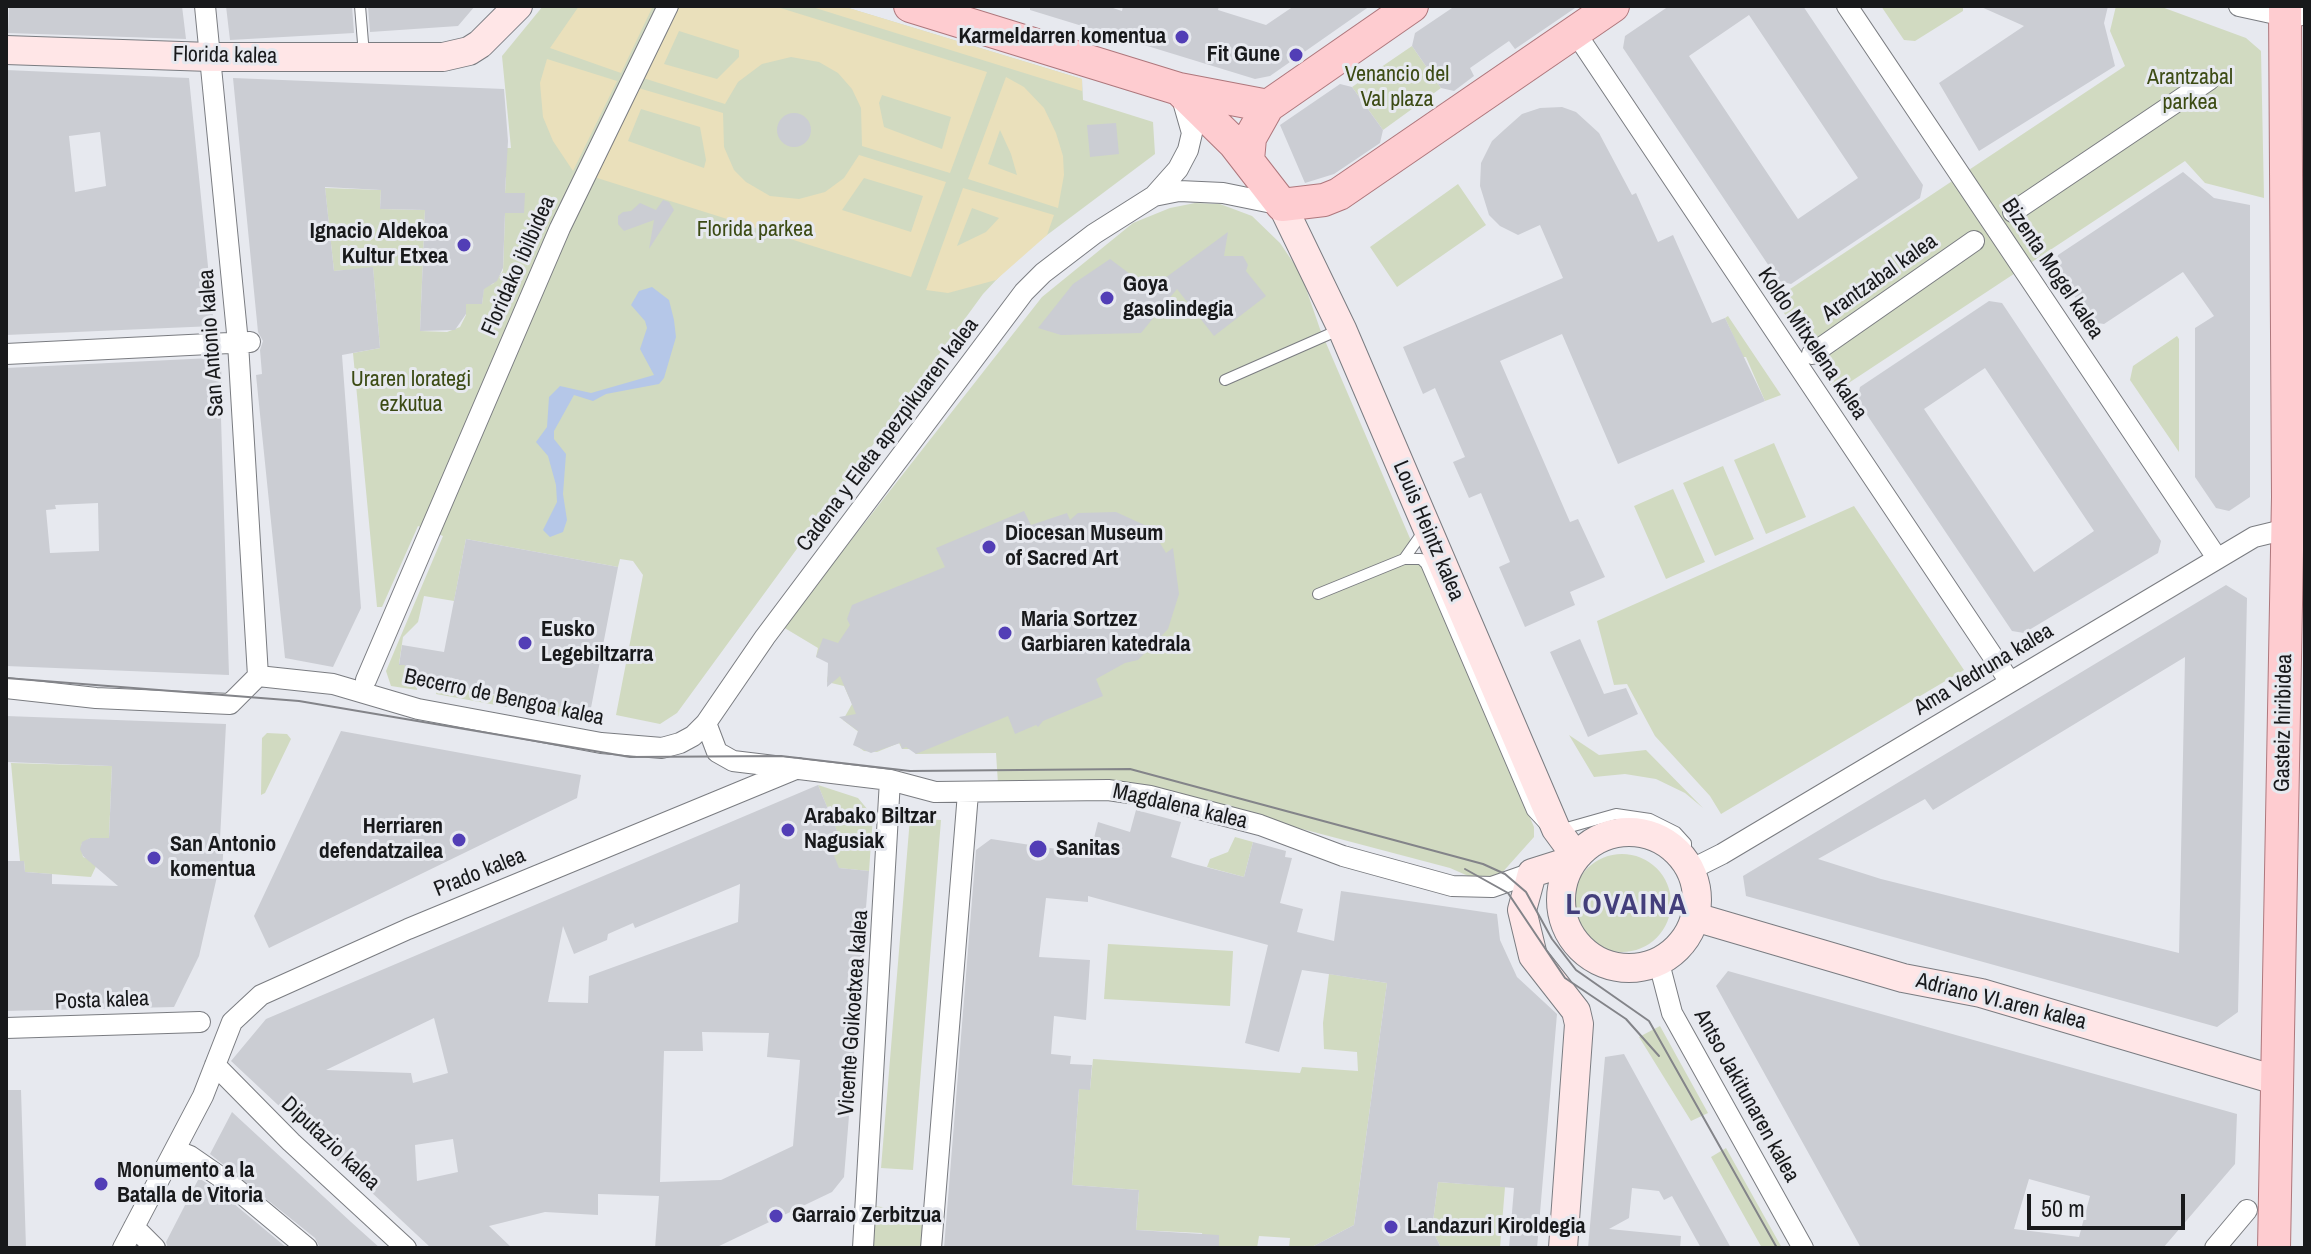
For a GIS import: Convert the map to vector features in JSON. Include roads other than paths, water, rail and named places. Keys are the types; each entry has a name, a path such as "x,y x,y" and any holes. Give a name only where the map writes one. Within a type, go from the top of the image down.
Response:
{"main road":[{"name":"Florida kalea","path":"6,50 210,57 443,57 469,51 480,44 518,6"},
{"path":"910,6 1179,89 1268,106"},
{"path":"1248,160 1250,138 1268,106 1412,6"},
{"path":"1179,89 1248,160 1282,205 1308,204 1339,194 1613,6"},
{"name":"Gasteiz hiribidea","path":"2274,1248 2292,1085 2296,535 2292,12"},
{"name":"Louis Heintz kalea","path":"1282,205 1342,329 1556,829 1573,858"},
{"path":"1620,832 1640,833 1667,844 1688,867 1697,901 1695,917 1688,936 1675,952 1659,963 1636,970 1622,969 1580,946 1562,917 1561,903 1573,858 1601,837 1620,832"},
{"name":"Magdalena kalea","path":"1532,873 1573,858"},
{"path":"1532,873 1522,910 1527,938 1533,956 1576,1011 1580,1048 1563,1248"},
{"name":"Adriano VI.aren kalea","path":"1695,917 1903,978 1981,993 2292,1085"}],"street":[{"name":"San Antonio kalea","path":"205,6 244,342 258,676"},
{"name":"Floridako ibilbidea","path":"366,680 560,228 668,6"},
{"name":"Bizenta Mogel kalea","path":"1847,6 2217,558"},
{"path":"2239,6 2292,12"},
{"name":"Koldo Mitxelena kalea","path":"1575,32 2010,682"},
{"path":"2013,212 2209,80"},
{"name":"Cadena y Eleta apezpikuaren kalea","path":"700,730 765,637 1024,292 1094,234 1154,196 1178,169 1192,137 1179,89"},
{"name":"Cadena y Eleta apezpikuaren kalea","path":"1154,196 1200,191 1282,205"},
{"name":"Arantzabal kalea","path":"1812,354 1974,241"},
{"path":"6,354 244,342"},
{"name":"Ama Vedruna kalea","path":"1688,867 1722,854 2254,537 2296,535"},
{"path":"6,688 96,698 230,704 258,676"},
{"name":"Becerro de Bengoa kalea","path":"258,676 333,684 418,709 601,743 662,748 700,730"},
{"name":"Magdalena kalea","path":"700,730 723,757 890,780 935,792 1108,790 1150,796 1260,825 1343,856 1452,886 1492,887 1532,873"},
{"name":"Prado kalea","path":"123,1248 220,1068 232,1022 245,1007 275,987 798,768"},
{"name":"Vicente Goikoetxea kalea","path":"863,1248 890,780"},
{"path":"931,1248 968,793"},
{"name":"Antso Jakitunaren kalea","path":"1659,963 1672,1013 1803,1248"},
{"name":"Posta kalea","path":"6,1028 200,1022"},
{"name":"Diputazio kalea","path":"220,1068 279,1132 406,1248"},
{"path":"175,1150 190,1156 229,1183 307,1248"},
{"path":"2215,1248 2247,1210"},
{"path":"134,1227 155,1248"}],"lane":[{"path":"360,6 364,57"},
{"path":"1225,380 1342,329"},
{"path":"1404,559 1421,538 1425,522"},
{"path":"1318,594 1404,559 1421,559 1426,564 1532,811 1543,824 1556,829 1573,828 1616,814 1650,819 1676,832 1686,843 1688,867"}],"water":[{"path":"652,287 669,300 674,320 676,337 664,378 659,384 606,394 593,401 574,395 554,431 554,439 566,454 563,494 567,520 563,532 550,537 543,530 557,502 556,485 548,456 536,442 547,427 549,397 560,386 591,393 654,375 640,349 647,328 645,321 631,305 639,291"}],"tram line":[{"path":"6,678 299,701 630,757 781,756 910,771 1130,769 1483,864 1505,874 1526,892 1552,939 1576,970 1649,1021 1777,1248"},
{"path":"1465,869 1508,893 1565,978 1626,1019 1659,1056"}],"place":[{"name":"Karmeldarren komentua","path":"1182,37"},
{"name":"Fit Gune","path":"1296,55"},
{"name":"Ignacio Aldekoa Kultur Etxea","path":"464,245"},
{"name":"Goya gasolindegia","path":"1107,298"},
{"name":"Diocesan Museum of Sacred Art","path":"989,547"},
{"name":"Maria Sortzez Garbiaren katedrala","path":"1005,633"},
{"name":"Eusko Legebiltzarra","path":"525,643"},
{"name":"Arabako Biltzar Nagusiak","path":"788,830"},
{"name":"Herriaren defendatzailea","path":"459,840"},
{"name":"Sanitas","path":"1038,849"},
{"name":"San Antonio komentua","path":"154,858"},
{"name":"Monumento a la Batalla de Vitoria","path":"101,1184"},
{"name":"Garraio Zerbitzua","path":"776,1216"},
{"name":"Landazuri Kiroldegia","path":"1391,1227"}],"district":[{"name":"LOVAINA","path":"1627,906"}],"park label":[{"name":"Venancio del Val plaza","path":"1397,88"},
{"name":"Arantzabal parkea","path":"2190,90"},
{"name":"Florida parkea","path":"755,230"},
{"name":"Uraren lorategi ezkutua","path":"411,392"}]}
